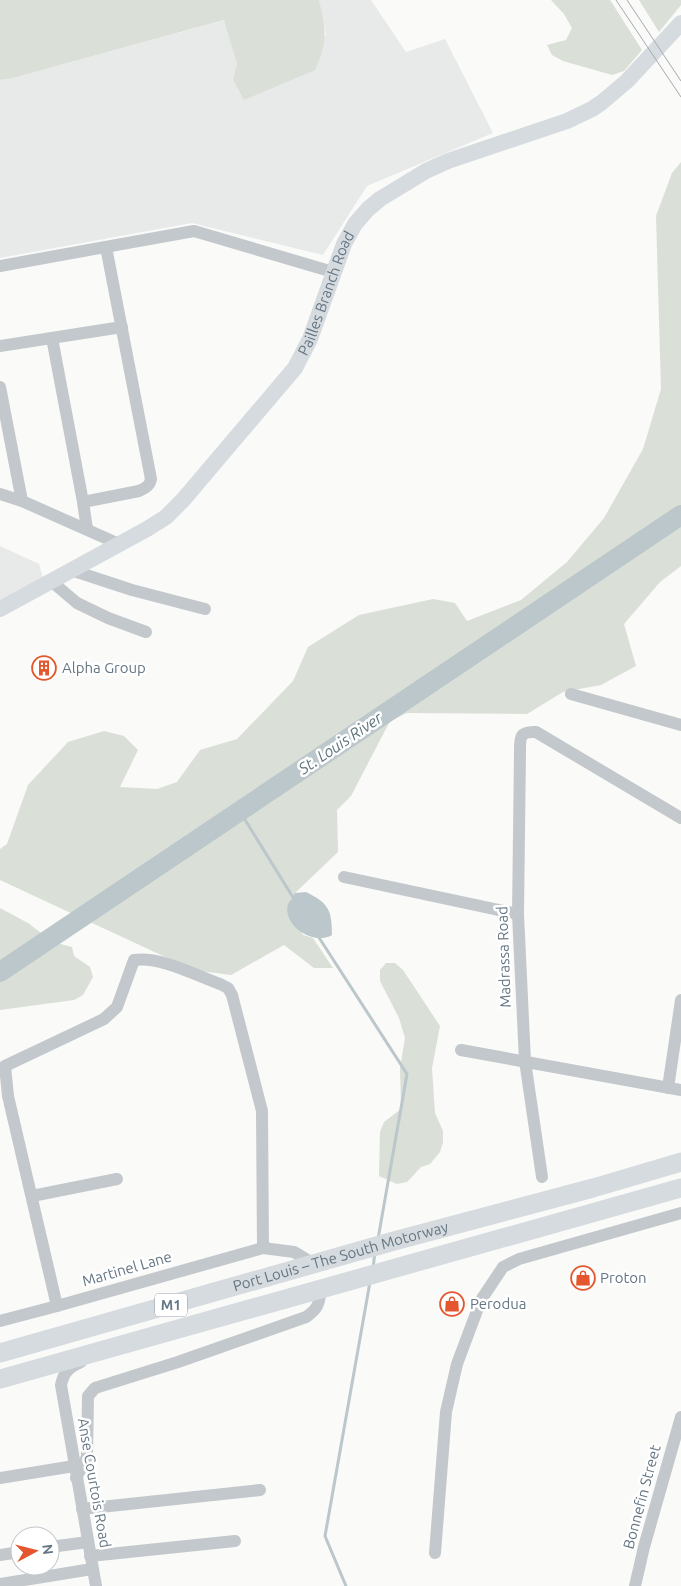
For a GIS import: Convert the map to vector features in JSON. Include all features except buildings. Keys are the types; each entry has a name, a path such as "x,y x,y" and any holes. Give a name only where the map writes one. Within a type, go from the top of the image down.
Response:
{"highway":[{"name":"Port Louis – The South Motorway","path":"0,1353 681,1162"},
{"name":"Port Louis – The South Motorway","path":"0,1379 681,1188"}],"main road":[{"name":"Pailles Branch Road","path":"0,609 166,517 183,500 295,368 310,339 344,244 355,224 380,199 426,171 448,161 580,116 601,103 637,70 678,26"}],"street":[{"path":"0,266 194,232 333,272"},
{"path":"83,502 139,491 146,488 150,483 150,474 106,246"},
{"path":"0,346 122,327"},
{"path":"52,338 87,529"},
{"path":"0,387 22,501"},
{"path":"0,494 22,501 119,544"},
{"path":"71,570 132,590 205,609"},
{"path":"51,581 77,603 108,618 146,632"},
{"path":"571,694 681,725"},
{"name":"Madrassa Road","path":"542,1177 525,1061 518,914 520,740 523,734 527,731 536,732 681,818"},
{"path":"344,877 518,914"},
{"path":"57,1306 2,1067 104,1019 117,1007 134,960 157,961 228,988 232,995 262,1111 263,1248 294,1252 314,1264"},
{"path":"461,1050 675,1089 681,1000"},
{"path":"32,1196 117,1179"},
{"path":"435,1553 446,1412 457,1364 481,1300 495,1277 503,1267 519,1259 681,1213"},
{"name":"Martinel Lane","path":"0,1320 57,1306 263,1248"},
{"path":"0,1478 75,1472 87,1457 88,1396 95,1388 178,1362 306,1317 315,1311 321,1289"},
{"path":"61,1385 63,1375 71,1367 117,1346"},
{"path":"24,1372 50,1373 61,1385"},
{"name":"Anse Courtois Road","path":"61,1385 96,1586"},
{"name":"Bonnefin Street","path":"635,1586 644,1547 681,1417"},
{"path":"82,1510 260,1490"},
{"path":"90,1556 235,1541"},
{"path":"60,1546 88,1542"},
{"path":"0,1584 92,1569"}],"shaded area":[{"path":"0,0 319,0 324,27 324,43 315,70 244,100 233,79 237,64 224,20 0,80"},
{"path":"319,0 371,0 406,52 445,39 493,133 367,186 323,255 192,223 0,258 0,80 225,20 237,64 233,79 326,35"},
{"path":"551,0 610,0 642,50 624,71 612,75 563,61 552,55 547,45 566,40 572,28 564,14"},
{"path":"639,0 681,0 681,5 659,32"},
{"path":"681,162 681,566 660,582 624,624 636,666 601,685 563,692 527,714 407,713 390,721 351,796 337,810 338,852 295,893 288,905 303,935 313,938 333,968 314,968 284,945 231,975 193,970 0,880 0,849 7,844 28,785 68,742 104,731 124,736 138,750 120,787 157,789 177,782 200,750 237,739 293,681 308,647 359,615 433,599 455,603 467,621 521,600 567,562 604,518 643,449 661,389 656,216 672,173"},
{"path":"0,546 39,564 43,578 0,602"},
{"path":"306,892 319,900 327,908 330,913 332,935 325,938 309,936 301,932 290,920 287,912 288,904 295,893"},
{"path":"0,908 28,923 53,942 72,947 74,956 90,967 93,977 83,995 74,1000 0,1010"},
{"path":"386,963 395,963 403,970 440,1026 432,1068 435,1113 443,1131 443,1142 440,1152 430,1164 421,1167 407,1182 397,1184 379,1176 380,1132 384,1122 401,1109 400,1068 405,1038 399,1018 380,981 380,970"}],"waterway":[{"name":"St. Louis River","path":"0,972 681,515"},
{"path":"239,810 294,899"},
{"path":"318,936 407,1074 378,1239"},
{"path":"373,1268 375,1252"},
{"path":"346,1586 325,1536 370,1282"}],"tram line":[{"path":"616,0 681,97"},
{"path":"627,0 681,81"}],"place":[{"name":"Alpha Group","path":"44,668"},
{"name":"Proton","path":"583,1278"},
{"name":"Perodua","path":"452,1304"}]}
